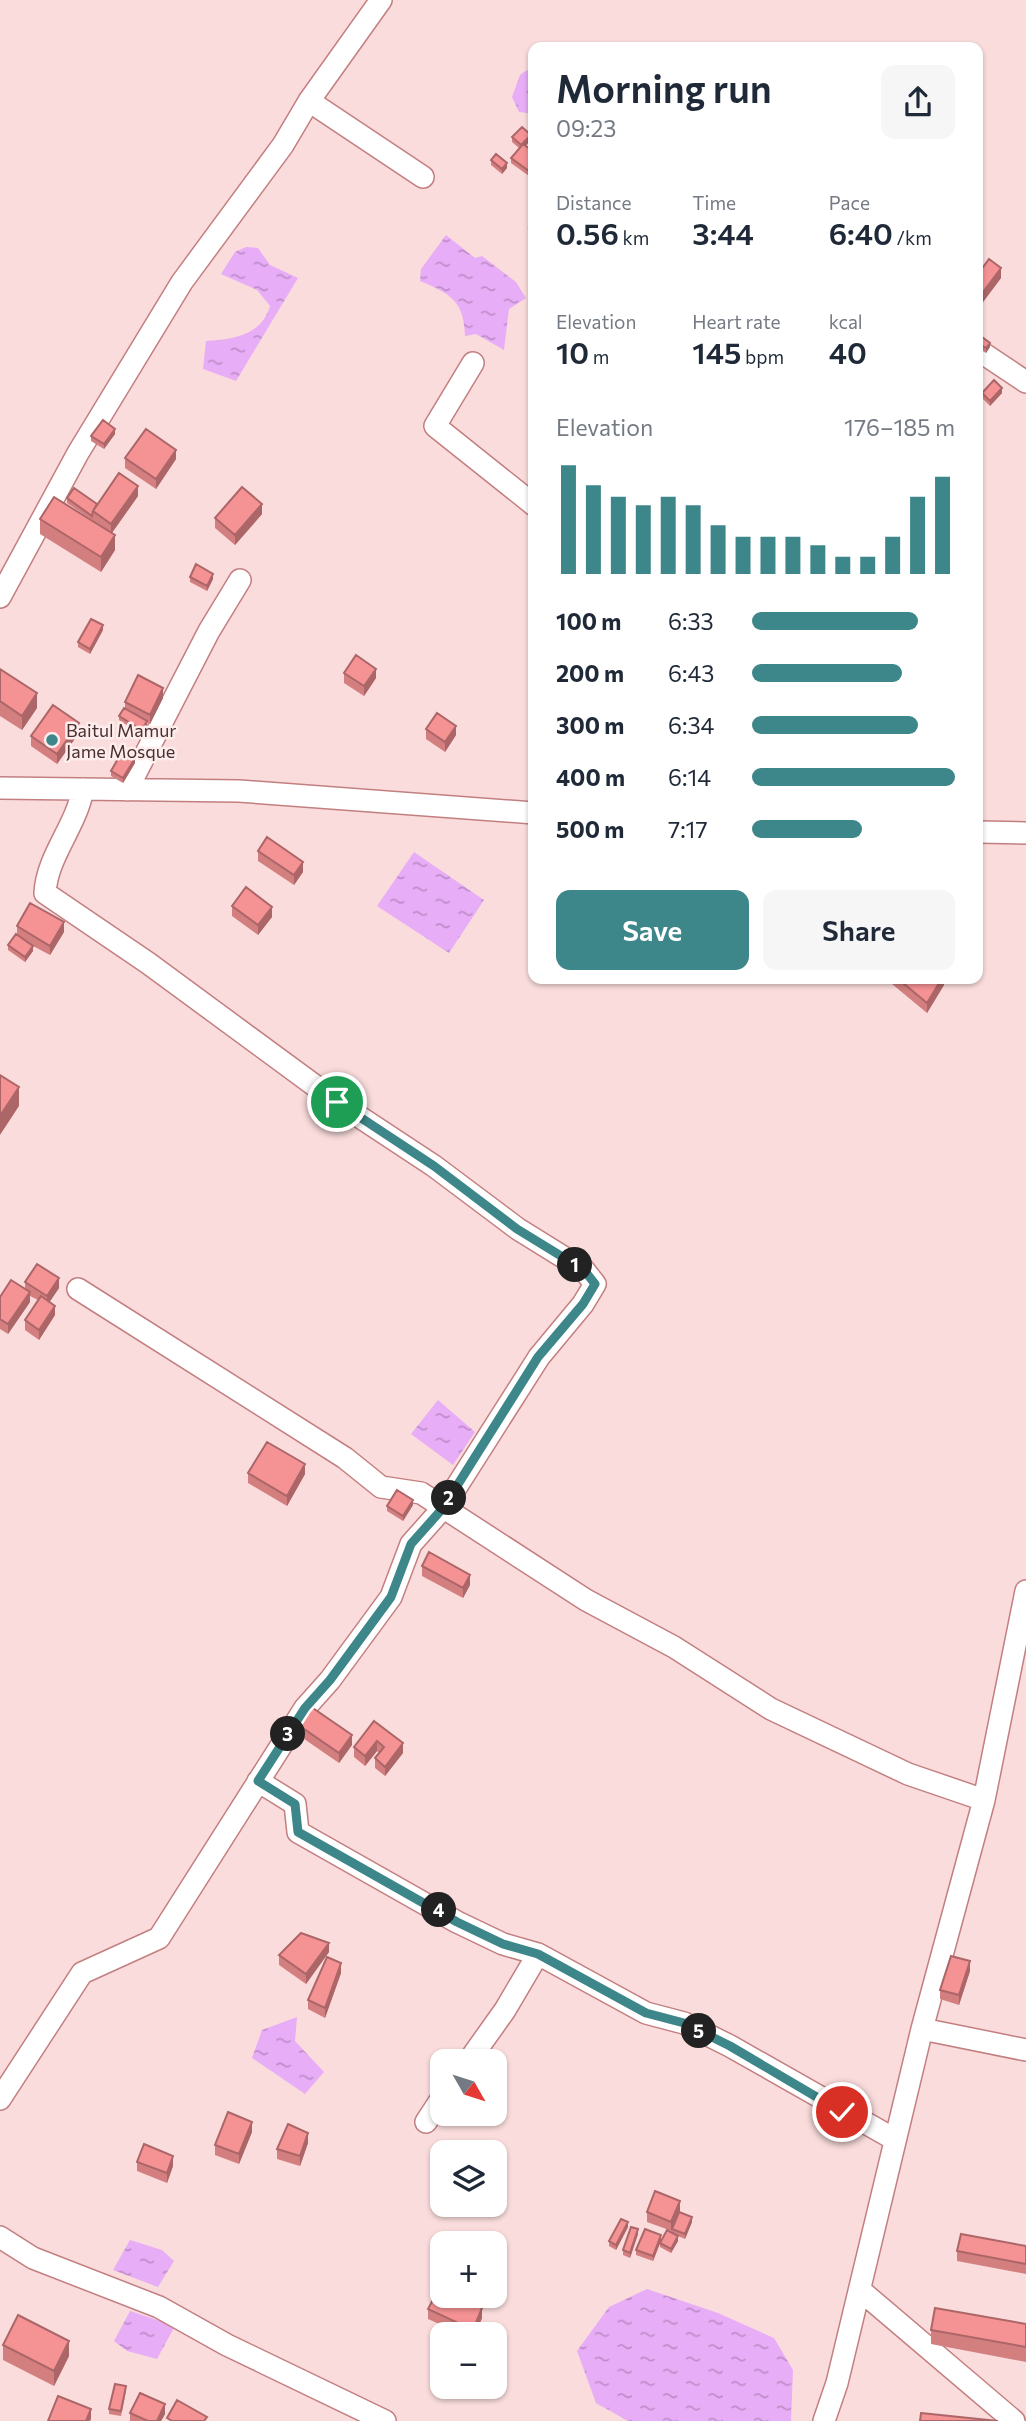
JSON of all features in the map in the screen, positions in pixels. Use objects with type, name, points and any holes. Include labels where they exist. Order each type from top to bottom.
[{"type":"street","points":[[0,597],[78,453],[182,282],[283,145],[309,101],[382,0]]},
{"type":"street","points":[[309,101],[422,177]]},
{"type":"street","points":[[983,353],[1026,382]]},
{"type":"street","points":[[473,363],[435,426],[528,500]]},
{"type":"street","points":[[127,790],[209,631],[240,580]]},
{"type":"street","points":[[0,788],[239,791],[528,813]]},
{"type":"street","points":[[0,2099],[82,1973],[159,1938],[305,1708],[330,1680],[391,1597],[411,1544],[443,1508],[538,1357],[583,1304],[595,1284],[584,1270],[517,1229],[434,1166],[348,1109],[148,963],[45,893],[46,876],[72,827],[83,789]]},
{"type":"street","points":[[983,832],[1026,833]]},
{"type":"street","points":[[78,1289],[345,1458],[381,1487],[421,1493],[586,1600],[674,1647],[771,1709],[908,1774],[984,1800]]},
{"type":"street","points":[[824,2421],[860,2290],[922,2029],[984,1800],[1026,1591]]},
{"type":"street","points":[[258,1781],[295,1804],[298,1832],[457,1922],[503,1944],[538,1954],[646,2013],[684,2023],[730,2046],[894,2139]]},
{"type":"street","points":[[477,2049],[505,2010],[538,1954]]},
{"type":"street","points":[[922,2029],[1026,2050]]},
{"type":"street","points":[[426,2122],[430,2116]]},
{"type":"street","points":[[0,2237],[33,2258],[159,2307],[227,2345],[385,2421]]},
{"type":"street","points":[[860,2290],[1014,2421]]},
{"type":"water","points":[[528,71],[528,113],[519,112],[512,97],[520,75]]},
{"type":"water","points":[[446,235],[475,258],[482,256],[516,282],[526,298],[509,309],[504,350],[476,334],[465,336],[458,306],[440,290],[420,281],[421,269]]},
{"type":"water","points":[[246,247],[258,248],[270,265],[298,278],[236,381],[203,369],[206,341],[236,337],[253,330],[266,316],[270,306],[257,290],[221,274],[235,252]]},
{"type":"water","points":[[414,852],[484,900],[449,953],[377,906]]},
{"type":"water","points":[[438,1400],[475,1432],[453,1465],[411,1434]]},
{"type":"water","points":[[297,2017],[295,2041],[324,2072],[305,2094],[252,2058],[262,2030]]},
{"type":"water","points":[[130,2240],[162,2250],[174,2261],[158,2287],[113,2270]]},
{"type":"water","points":[[647,2289],[718,2313],[774,2338],[793,2370],[791,2421],[628,2421],[596,2403],[577,2351],[609,2307]]},
{"type":"water","points":[[130,2311],[175,2326],[157,2359],[127,2351],[114,2341]]},
{"type":"building","points":[[522,127],[528,132],[528,138],[521,145],[512,137]]},
{"type":"building","points":[[523,144],[528,148],[528,170],[511,158]]},
{"type":"building","points":[[496,154],[507,163],[502,169],[491,160]]},
{"type":"building","points":[[989,259],[1001,268],[983,292],[983,267]]},
{"type":"building","points":[[983,338],[990,343],[986,348],[983,346]]},
{"type":"building","points":[[994,380],[1002,388],[990,401],[983,392]]},
{"type":"building","points":[[103,420],[115,429],[104,444],[91,436]]},
{"type":"building","points":[[146,429],[176,450],[156,479],[125,458]]},
{"type":"building","points":[[119,473],[138,486],[111,524],[93,511]]},
{"type":"building","points":[[242,487],[262,504],[235,535],[215,518]]},
{"type":"building","points":[[74,488],[97,504],[92,516],[67,498]]},
{"type":"building","points":[[54,497],[115,535],[101,557],[40,519]]},
{"type":"building","points":[[196,564],[213,574],[207,586],[190,577]]},
{"type":"building","points":[[91,619],[103,625],[90,649],[78,642]]},
{"type":"building","points":[[356,655],[376,669],[364,686],[344,673]]},
{"type":"building","points":[[0,669],[37,693],[22,716],[0,701]]},
{"type":"building","points":[[138,675],[163,688],[150,715],[125,702]]},
{"type":"building","points":[[53,705],[79,723],[57,754],[31,736]]},
{"type":"building","points":[[124,708],[147,721],[142,730],[119,716]]},
{"type":"building","points":[[437,713],[456,726],[445,742],[426,729]]},
{"type":"building","points":[[123,750],[135,758],[123,778],[111,771]]},
{"type":"building","points":[[267,837],[303,862],[294,875],[258,851]]},
{"type":"building","points":[[246,887],[272,907],[258,925],[232,906]]},
{"type":"building","points":[[30,903],[64,922],[50,946],[17,926]]},
{"type":"building","points":[[16,934],[33,946],[25,957],[8,945]]},
{"type":"building","points":[[904,984],[938,984],[927,1003]]},
{"type":"building","points":[[0,1075],[19,1087],[0,1116]]},
{"type":"building","points":[[37,1264],[59,1278],[47,1296],[25,1282]]},
{"type":"building","points":[[11,1280],[30,1292],[8,1324],[0,1319],[0,1297]]},
{"type":"building","points":[[41,1296],[55,1306],[39,1330],[25,1320]]},
{"type":"building","points":[[267,1442],[305,1464],[287,1496],[248,1473]]},
{"type":"building","points":[[397,1490],[413,1500],[403,1516],[387,1506]]},
{"type":"building","points":[[429,1552],[470,1575],[463,1588],[422,1566]]},
{"type":"building","points":[[307,1704],[352,1735],[339,1753],[294,1722]]},
{"type":"building","points":[[374,1721],[403,1743],[385,1767],[375,1758],[384,1747],[377,1741],[365,1756],[354,1747]]},
{"type":"building","points":[[301,1933],[329,1943],[306,1974],[279,1955]]},
{"type":"building","points":[[951,1956],[970,1961],[959,1995],[940,1990]]},
{"type":"building","points":[[327,1957],[341,1963],[325,2008],[308,2000]]},
{"type":"building","points":[[228,2112],[252,2122],[239,2154],[215,2145]]},
{"type":"building","points":[[288,2124],[308,2133],[300,2156],[277,2149]]},
{"type":"building","points":[[144,2144],[173,2156],[167,2173],[137,2162]]},
{"type":"building","points":[[655,2191],[680,2201],[671,2222],[647,2212]]},
{"type":"building","points":[[679,2212],[692,2217],[685,2234],[672,2229]]},
{"type":"building","points":[[621,2219],[628,2222],[616,2245],[609,2241]]},
{"type":"building","points":[[631,2227],[638,2229],[630,2253],[623,2250]]},
{"type":"building","points":[[645,2229],[661,2235],[653,2256],[636,2250]]},
{"type":"building","points":[[667,2230],[678,2236],[671,2249],[660,2243]]},
{"type":"building","points":[[961,2234],[1026,2246],[1026,2264],[957,2251]]},
{"type":"building","points":[[430,2305],[430,2308],[482,2308],[476,2322],[456,2322],[428,2309]]},
{"type":"building","points":[[935,2308],[1026,2324],[1026,2347],[931,2330]]},
{"type":"building","points":[[18,2315],[69,2341],[54,2371],[3,2345]]},
{"type":"building","points":[[115,2384],[126,2386],[121,2411],[109,2409]]},
{"type":"building","points":[[140,2393],[165,2404],[157,2421],[148,2421],[130,2413]]},
{"type":"building","points":[[58,2396],[91,2409],[86,2421],[48,2421]]},
{"type":"building","points":[[177,2400],[207,2417],[204,2421],[172,2421],[167,2418]]},
{"type":"building","points":[[921,2413],[998,2421],[920,2421]]},
{"type":"place","name":"Baitul Mamur Jame Mosque","points":[[52,740]]},
{"type":"route","points":[[337,1102],[434,1166],[517,1229],[584,1270],[595,1284],[583,1304],[538,1357],[443,1508],[411,1544],[391,1597],[330,1680],[305,1708],[258,1781],[295,1804],[298,1832],[341,1857],[457,1922],[503,1944],[538,1954],[646,2013],[684,2023],[730,2046],[842,2112]]}]
